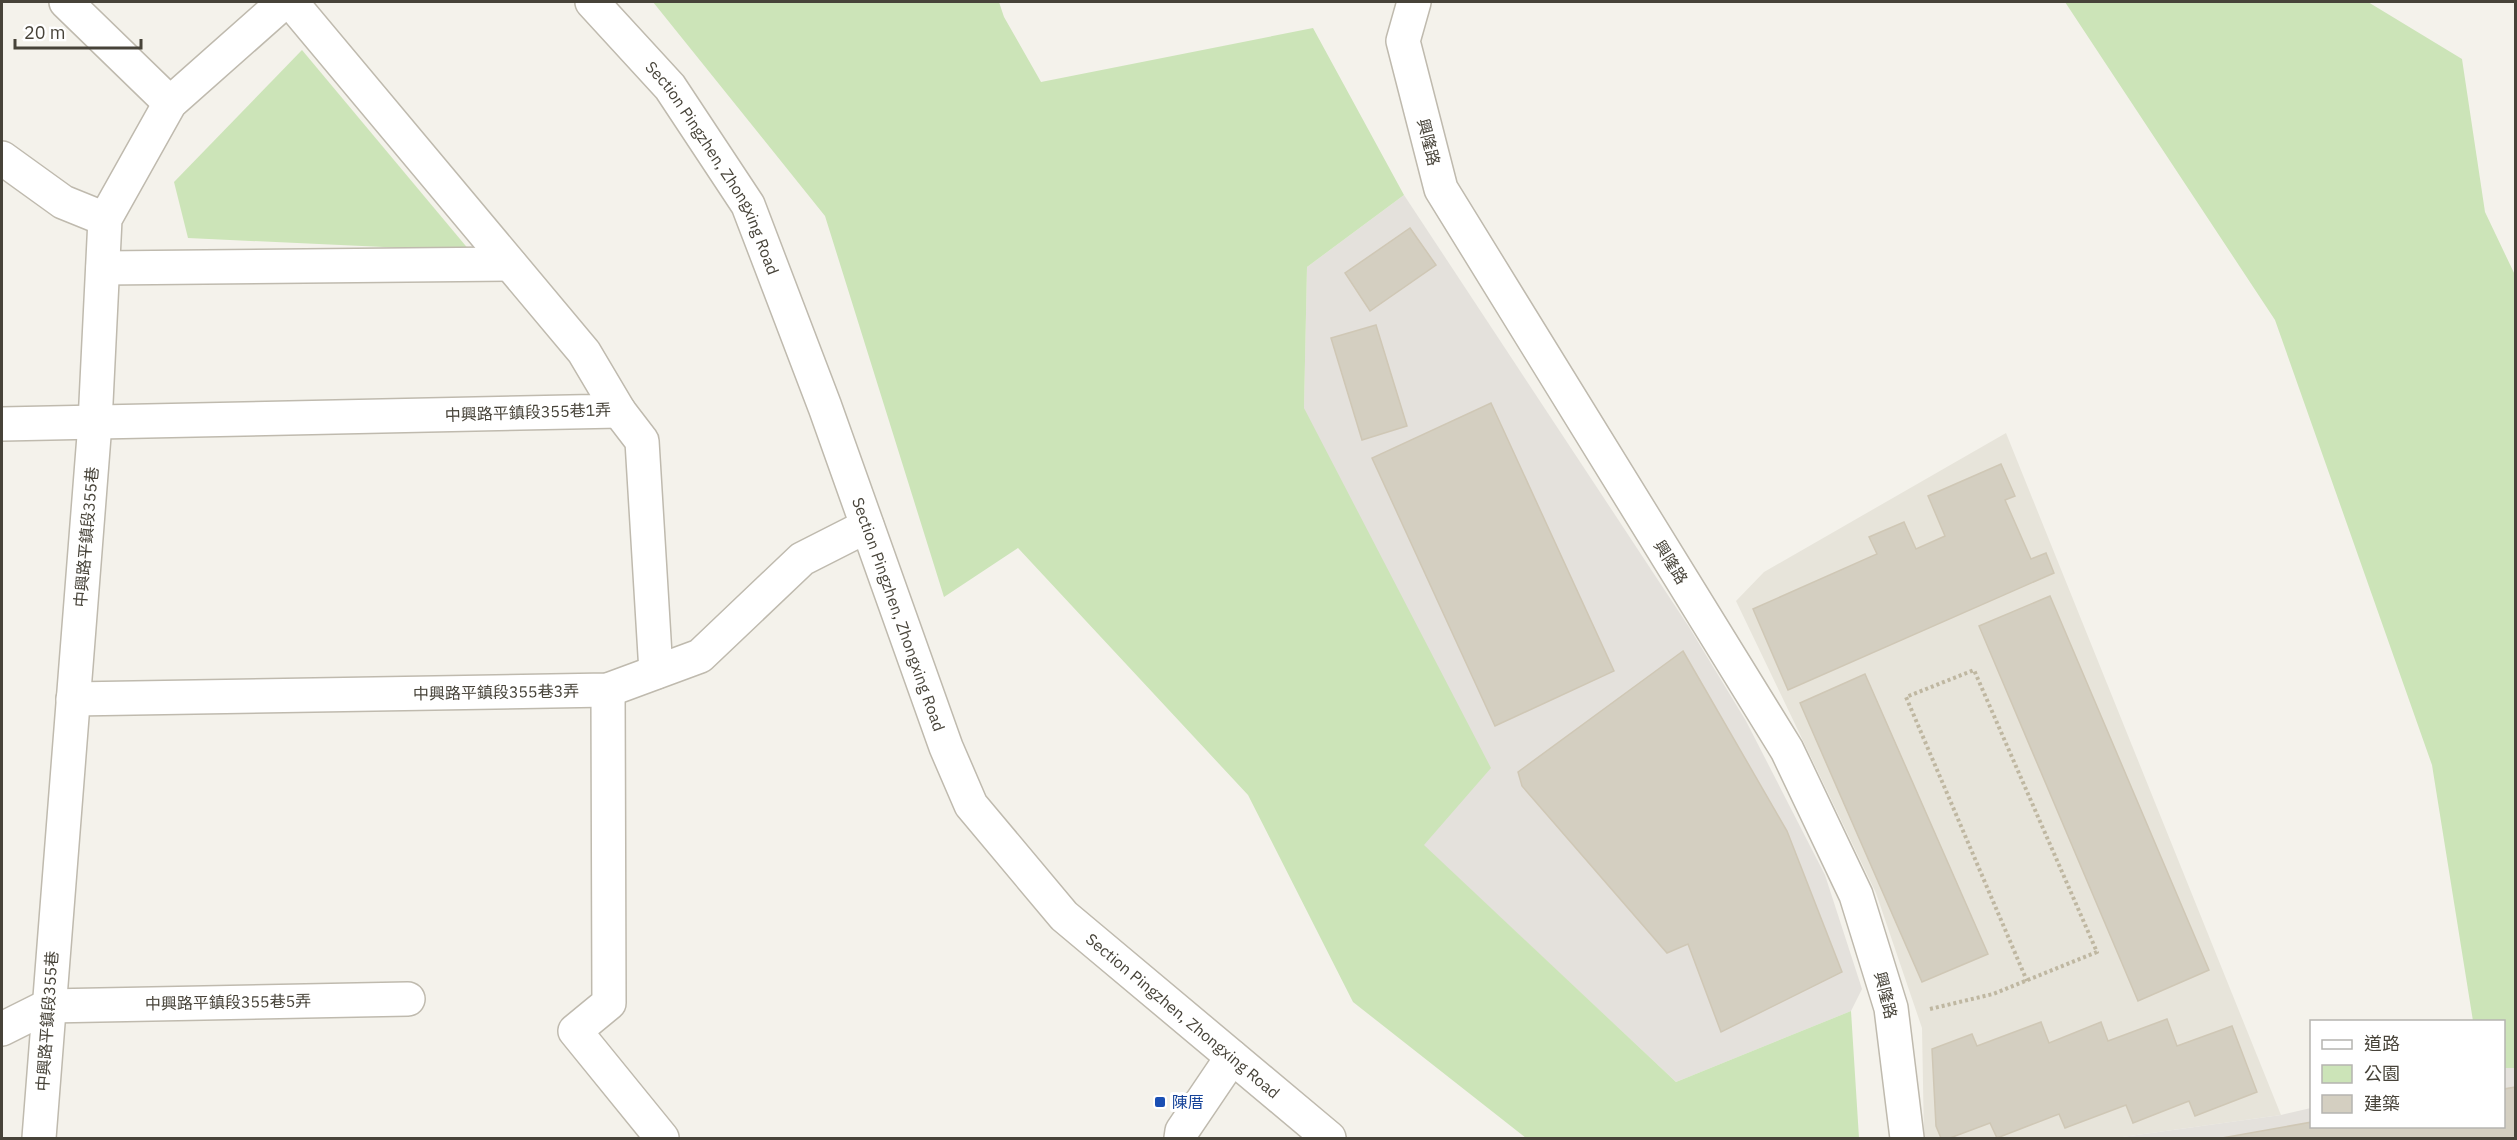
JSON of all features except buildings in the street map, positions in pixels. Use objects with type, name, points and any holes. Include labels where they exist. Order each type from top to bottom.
[{"type":"street","points":[[66,2],[170,103]]},
{"type":"street","name":"中興路平鎮段355巷","points":[[39,1138],[95,423],[105,219],[170,103],[284,2]]},
{"type":"street","name":"中興路平鎮段355巷1弄","points":[[2,424],[619,411],[584,352],[291,2]]},
{"type":"street","name":"Section Pingzhen, Zhongxing Road","points":[[592,2],[670,87],[748,205],[825,407],[946,747],[971,805],[1064,916],[1329,1138]]},
{"type":"street","name":"興隆路","points":[[1414,2],[1403,41],[1441,189],[1787,750],[1856,895],[1891,1008],[1906,1138]]},
{"type":"street","points":[[2,158],[63,202],[105,219]]},
{"type":"street","points":[[103,268],[510,264]]},
{"type":"street","points":[[619,411],[642,441],[656,672]]},
{"type":"street","name":"中興路平鎮段355巷3弄","points":[[73,699],[608,690],[700,656],[801,559],[867,526]]},
{"type":"street","points":[[608,690],[609,1003],[575,1031],[662,1138]]},
{"type":"street","name":"中興路平鎮段355巷5弄","points":[[48,1006],[408,999]]},
{"type":"street","points":[[2,1029],[48,1006]]},
{"type":"street","points":[[1181,1138],[1182,1131],[1232,1057]]},
{"type":"path","points":[[1891,1008],[1909,1014],[1993,994],[2027,981],[2097,952],[1974,670],[1906,697],[2027,981]]},
{"type":"shaded area","points":[[1404,195],[1689,627],[1746,721],[1825,875],[1862,989],[1851,1011],[1676,1082],[1423,845],[1304,408],[1307,267]]},
{"type":"shaded area","points":[[2006,433],[2281,1115],[2115,1138],[1924,1138],[1922,1028],[1876,893],[1736,601],[1764,572]]},
{"type":"shaded area","points":[[2505,1068],[2515,1068],[2515,1138],[2115,1138],[2281,1115],[2310,1108],[2310,1128],[2505,1128]]},
{"type":"green space","points":[[653,2],[999,2],[1004,17],[1041,82],[1313,28],[1404,195],[1307,267],[1304,408],[1491,768],[1424,845],[1676,1082],[1851,1011],[1859,1138],[1526,1138],[1353,1002],[1248,795],[1018,548],[944,597],[825,216]]},
{"type":"green space","points":[[2065,2],[2368,2],[2462,59],[2485,212],[2515,275],[2515,1068],[2505,1068],[2505,1020],[2473,1020],[2432,765],[2275,320]]},
{"type":"green space","points":[[302,50],[470,251],[188,238],[174,182]]},
{"type":"place","name":"陳厝","points":[[1160,1102]]}]
